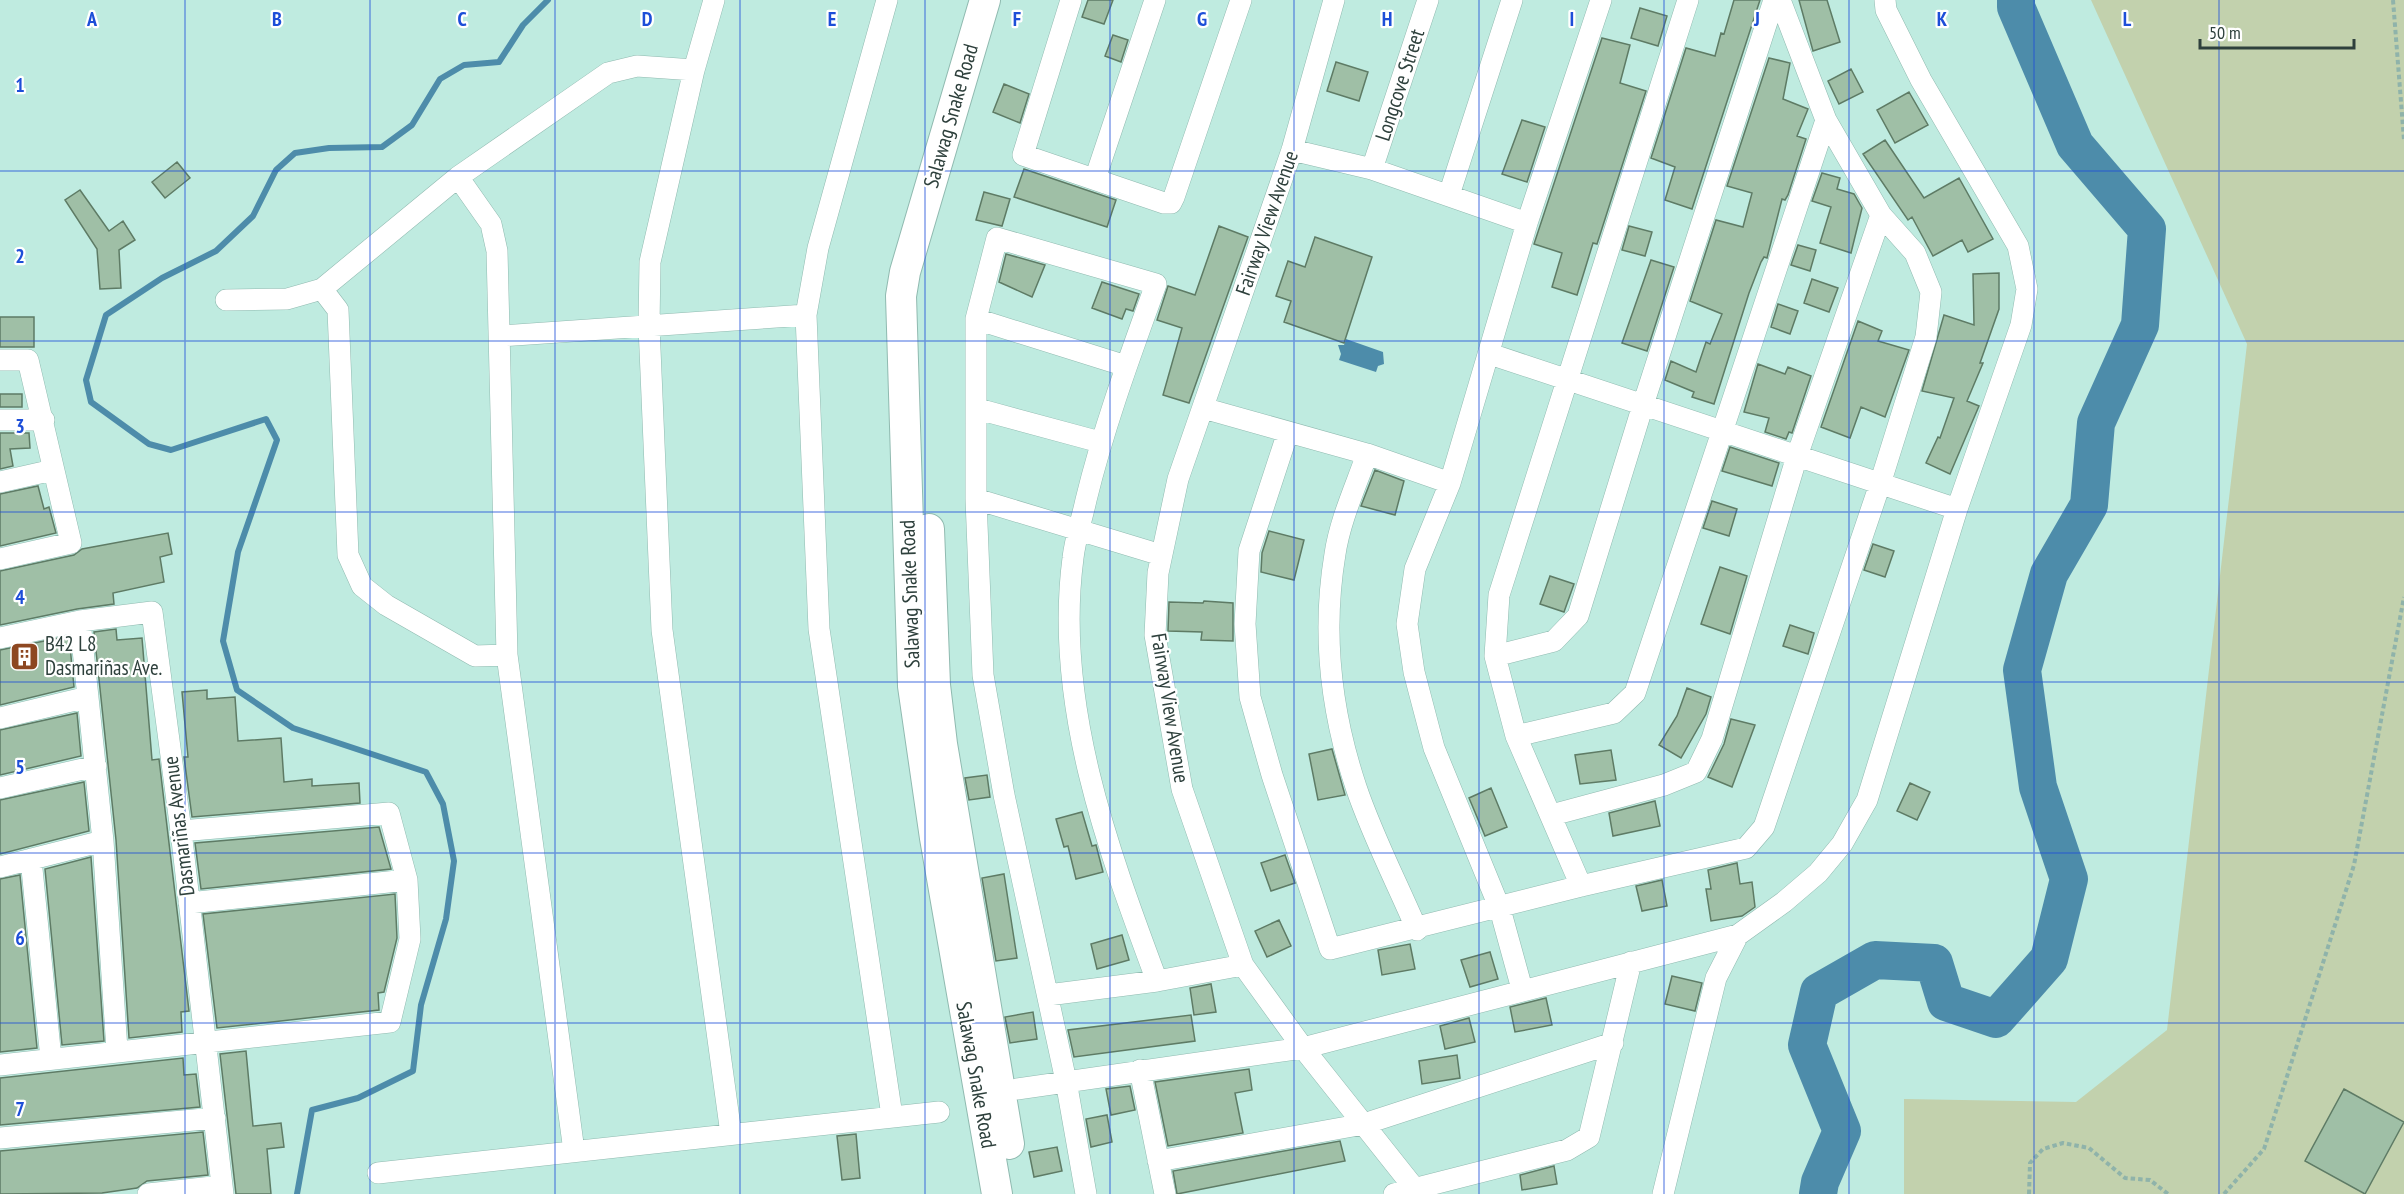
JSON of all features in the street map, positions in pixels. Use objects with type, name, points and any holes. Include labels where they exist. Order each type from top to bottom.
[{"type":"main road","name":"Salawag Snake Road","points":[[985,0],[905,272],[901,296],[942,744],[1018,1194]]},
{"type":"main road","name":"Salawag Snake Road","points":[[997,1194],[935,838],[913,686],[919,297],[1004,0]]},
{"type":"street","points":[[714,0],[694,70],[650,262],[649,326],[662,630],[731,1134]]},
{"type":"street","points":[[886,0],[818,248],[806,315],[819,628],[892,1116]]},
{"type":"street","points":[[1071,0],[1022,151],[1025,157],[1164,203],[1171,203],[1240,0]]},
{"type":"street","points":[[1095,179],[1155,0]]},
{"type":"street","name":"Fairway View Avenue","points":[[1334,0],[1292,150],[1178,479],[1161,555],[1155,635],[1182,789],[1243,965],[1303,1048],[1364,1124],[1409,1192]]},
{"type":"street","name":"Longcove Street","points":[[1372,169],[1428,0]]},
{"type":"street","points":[[1449,195],[1512,0]]},
{"type":"street","points":[[1522,989],[1500,909],[1434,748],[1414,672],[1407,624],[1415,568],[1450,483],[1527,223],[1601,0]]},
{"type":"street","points":[[1581,886],[1516,736],[1495,656],[1499,596],[1688,0]]},
{"type":"street","points":[[1495,656],[1554,641],[1578,616],[1643,405],[1774,0]]},
{"type":"street","points":[[1288,432],[1249,551],[1245,624],[1250,697],[1272,776],[1330,950],[1500,909],[1581,886],[1746,848],[1764,827],[1880,484],[1926,338],[1931,292],[1915,253],[1881,214],[1826,120],[1780,0]]},
{"type":"street","points":[[1017,1089],[1303,1048],[1522,989],[1738,935],[1784,902],[1818,873],[1842,844],[1867,800],[1957,509],[2020,325],[2027,289],[2018,246],[1921,80],[1886,10],[1885,0]]},
{"type":"street","points":[[226,300],[287,299],[322,289],[458,177],[608,73],[637,66],[694,70]]},
{"type":"street","points":[[1516,736],[1614,713],[1635,693],[1826,120]]},
{"type":"street","points":[[1292,150],[1372,169],[1527,223]]},
{"type":"street","points":[[458,177],[491,224],[497,251],[507,654],[574,1151]]},
{"type":"street","points":[[1552,815],[1664,785],[1696,772],[1712,739],[1797,456],[1881,214]]},
{"type":"street","points":[[1086,1194],[1066,1081],[1004,795],[982,675],[976,499],[978,409],[976,319],[997,238],[1156,284],[1100,442],[1073,557],[1068,626],[1076,710],[1102,825],[1157,981]]},
{"type":"street","points":[[322,289],[338,310],[348,555],[362,586],[386,605],[475,656],[507,654]]},
{"type":"street","points":[[500,336],[806,315]]},
{"type":"street","points":[[976,319],[1126,366]]},
{"type":"street","points":[[1490,354],[1957,509]]},
{"type":"street","points":[[0,360],[28,360],[44,420],[53,470],[71,543],[0,560]]},
{"type":"street","points":[[1203,408],[1367,454],[1450,483]]},
{"type":"street","points":[[978,409],[1100,442]]},
{"type":"street","points":[[0,420],[44,420]]},
{"type":"street","points":[[1367,454],[1335,551],[1328,606],[1329,651],[1336,713],[1356,788],[1417,930]]},
{"type":"street","points":[[0,482],[53,470]]},
{"type":"street","points":[[976,499],[1161,555]]},
{"type":"street","name":"Dasmariñas Avenue","points":[[0,638],[80,621],[152,612],[181,831],[223,1190]]},
{"type":"street","points":[[80,621],[103,841],[117,1050]]},
{"type":"street","points":[[0,718],[88,697]]},
{"type":"street","points":[[0,788],[96,766]]},
{"type":"street","points":[[0,1065],[117,1050],[390,1022],[410,939],[407,880],[389,813],[181,831]]},
{"type":"street","points":[[0,867],[103,841]]},
{"type":"street","points":[[31,859],[51,1059]]},
{"type":"street","points":[[189,903],[407,880]]},
{"type":"street","points":[[1663,1194],[1716,978],[1738,935]]},
{"type":"street","points":[[1409,1192],[1567,1150],[1590,1137],[1631,962]]},
{"type":"street","points":[[1048,995],[1157,981],[1243,965]]},
{"type":"street","points":[[1158,1161],[1364,1124],[1613,1043]]},
{"type":"street","points":[[1140,1070],[1165,1194]]},
{"type":"street","points":[[378,1173],[939,1112]]},
{"type":"street","points":[[0,1138],[215,1118]]},
{"type":"street","points":[[148,1194],[223,1190]]},
{"type":"path","points":[[2393,0],[2404,140]]},
{"type":"path","points":[[2224,1194],[2264,1149],[2354,865],[2404,597]]},
{"type":"path","points":[[2029,1194],[2030,1163],[2043,1149],[2063,1143],[2089,1148],[2125,1178],[2150,1180],[2168,1194]]},
{"type":"green space","points":[[2091,0],[2404,0],[2404,1194],[1904,1194],[1904,1099],[2076,1102],[2167,1030],[2247,344]]},
{"type":"water","points":[[1346,339],[1383,352],[1384,364],[1378,366],[1376,372],[1339,360],[1341,354],[1338,345],[1344,345]]},
{"type":"building","points":[[1088,0],[1113,0],[1104,24],[1082,17]]},
{"type":"building","points":[[1734,0],[1760,0],[1692,209],[1665,200],[1675,167],[1651,158],[1686,48],[1715,56]]},
{"type":"building","points":[[1799,0],[1827,0],[1840,42],[1813,51]]},
{"type":"building","points":[[1640,8],[1667,16],[1658,46],[1631,38]]},
{"type":"building","points":[[1113,35],[1128,40],[1121,62],[1105,56]]},
{"type":"building","points":[[1602,38],[1630,45],[1620,83],[1646,91],[1597,244],[1593,243],[1577,295],[1552,287],[1562,253],[1534,244]]},
{"type":"building","points":[[1769,58],[1790,63],[1783,99],[1808,109],[1797,136],[1806,139],[1788,195],[1785,200],[1782,199],[1767,258],[1764,257],[1761,262],[1749,293],[1714,404],[1692,397],[1694,392],[1665,380],[1671,361],[1696,372],[1706,342],[1710,344],[1722,314],[1690,301],[1716,220],[1743,227],[1752,193],[1727,186]]},
{"type":"building","points":[[1336,62],[1368,72],[1359,101],[1327,91]]},
{"type":"building","points":[[1851,69],[1863,92],[1839,104],[1828,81]]},
{"type":"building","points":[[1004,84],[1029,94],[1020,123],[993,112]]},
{"type":"building","points":[[1909,92],[1928,125],[1895,143],[1877,110]]},
{"type":"building","points":[[1522,120],[1545,127],[1527,182],[1502,174]]},
{"type":"building","points":[[1885,140],[1924,198],[1959,178],[1993,239],[1968,252],[1962,240],[1933,256],[1912,217],[1908,220],[1863,154]]},
{"type":"building","points":[[177,162],[190,178],[165,198],[152,182]]},
{"type":"building","points":[[1024,169],[1116,200],[1107,227],[1014,197]]},
{"type":"building","points":[[1822,173],[1840,178],[1837,189],[1854,194],[1862,208],[1851,253],[1820,243],[1831,207],[1812,201]]},
{"type":"building","points":[[80,190],[109,231],[123,221],[135,240],[119,250],[121,288],[100,289],[97,249],[65,200]]},
{"type":"building","points":[[984,192],[1010,199],[1002,226],[976,220]]},
{"type":"building","points":[[1219,226],[1248,237],[1189,403],[1163,395],[1182,328],[1157,320],[1168,286],[1195,295]]},
{"type":"building","points":[[1629,226],[1652,232],[1645,256],[1622,250]]},
{"type":"building","points":[[1315,237],[1372,257],[1344,343],[1284,322],[1291,301],[1276,296],[1288,261],[1305,267]]},
{"type":"building","points":[[1798,245],[1816,250],[1810,271],[1791,265]]},
{"type":"building","points":[[1006,254],[1045,265],[1032,297],[999,282]]},
{"type":"building","points":[[1651,260],[1674,267],[1647,351],[1622,343]]},
{"type":"building","points":[[1999,273],[1999,309],[1980,363],[1983,363],[1967,401],[1979,406],[1950,474],[1926,463],[1938,437],[1940,438],[1954,398],[1922,391],[1944,315],[1974,325],[1973,274]]},
{"type":"building","points":[[1812,279],[1838,288],[1829,312],[1804,303]]},
{"type":"building","points":[[1102,282],[1139,294],[1133,311],[1126,309],[1122,319],[1092,308]]},
{"type":"building","points":[[1778,304],[1798,311],[1790,334],[1771,327]]},
{"type":"building","points":[[0,317],[34,317],[34,347],[0,347]]},
{"type":"building","points":[[1858,321],[1882,331],[1878,341],[1909,350],[1885,417],[1861,407],[1850,438],[1821,427]]},
{"type":"building","points":[[1758,364],[1785,374],[1788,367],[1811,376],[1792,433],[1789,432],[1786,439],[1765,432],[1769,418],[1744,412]]},
{"type":"building","points":[[0,394],[22,394],[22,407],[0,407]]},
{"type":"building","points":[[0,433],[29,433],[30,448],[10,449],[13,466],[0,469]]},
{"type":"building","points":[[1730,447],[1779,463],[1772,486],[1722,471]]},
{"type":"building","points":[[1375,470],[1404,481],[1395,515],[1361,506]]},
{"type":"building","points":[[38,486],[44,509],[49,507],[56,533],[0,546],[0,494]]},
{"type":"building","points":[[1712,501],[1737,509],[1729,536],[1703,528]]},
{"type":"building","points":[[1269,531],[1304,540],[1294,580],[1261,572],[1262,553]]},
{"type":"building","points":[[168,533],[172,554],[160,557],[164,582],[113,593],[114,604],[0,625],[0,571],[74,555],[82,549]]},
{"type":"building","points":[[1873,544],[1894,551],[1885,577],[1864,570]]},
{"type":"building","points":[[1720,567],[1747,576],[1730,634],[1701,624]]},
{"type":"building","points":[[1550,576],[1574,584],[1564,612],[1540,604]]},
{"type":"building","points":[[1204,601],[1233,603],[1233,641],[1201,640],[1202,632],[1168,631],[1169,602],[1203,603]]},
{"type":"building","points":[[1790,625],[1814,633],[1808,654],[1783,646]]},
{"type":"building","points":[[116,629],[117,640],[142,638],[152,760],[159,759],[189,1011],[181,1012],[182,1032],[129,1038],[116,840],[94,632]]},
{"type":"building","points":[[69,636],[74,687],[0,705],[0,650]]},
{"type":"building","points":[[1687,688],[1711,697],[1706,714],[1681,758],[1659,745],[1677,716]]},
{"type":"building","points":[[207,690],[207,699],[235,697],[238,741],[281,738],[284,782],[312,779],[312,786],[359,783],[360,803],[192,817],[184,757],[188,757],[182,692]]},
{"type":"building","points":[[77,713],[81,756],[0,775],[0,730]]},
{"type":"building","points":[[1731,719],[1755,725],[1732,787],[1708,777],[1724,744]]},
{"type":"building","points":[[1332,749],[1345,795],[1318,800],[1309,754]]},
{"type":"building","points":[[1611,750],[1616,780],[1580,784],[1575,755]]},
{"type":"building","points":[[987,775],[990,797],[969,800],[965,778]]},
{"type":"building","points":[[84,782],[89,831],[0,854],[0,800]]},
{"type":"building","points":[[1910,783],[1930,792],[1917,820],[1897,811]]},
{"type":"building","points":[[1491,788],[1507,827],[1485,836],[1469,798]]},
{"type":"building","points":[[1655,801],[1660,826],[1613,836],[1609,813]]},
{"type":"building","points":[[1082,812],[1092,846],[1096,845],[1103,872],[1076,879],[1068,846],[1064,847],[1056,819]]},
{"type":"building","points":[[379,827],[391,869],[201,889],[195,843]]},
{"type":"building","points":[[1285,855],[1295,883],[1271,891],[1261,863]]},
{"type":"building","points":[[91,857],[104,1041],[62,1045],[45,869]]},
{"type":"building","points":[[1737,863],[1740,884],[1752,882],[1755,907],[1742,916],[1711,921],[1706,889],[1711,889],[1708,870]]},
{"type":"building","points":[[1004,874],[1017,958],[996,961],[982,878]]},
{"type":"building","points":[[20,875],[37,1048],[0,1052],[0,879]]},
{"type":"building","points":[[1662,880],[1667,906],[1642,911],[1636,886]]},
{"type":"building","points":[[395,894],[397,938],[384,992],[378,993],[379,1010],[217,1028],[203,914]]},
{"type":"building","points":[[1279,920],[1291,946],[1267,957],[1255,931]]},
{"type":"building","points":[[1122,935],[1129,960],[1097,969],[1091,944]]},
{"type":"building","points":[[1410,944],[1415,969],[1382,975],[1378,950]]},
{"type":"building","points":[[1490,952],[1498,979],[1470,987],[1461,960]]},
{"type":"building","points":[[1672,976],[1702,983],[1695,1011],[1665,1004]]},
{"type":"building","points":[[1211,984],[1216,1012],[1194,1015],[1190,988]]},
{"type":"building","points":[[1546,998],[1552,1025],[1515,1032],[1510,1007]]},
{"type":"building","points":[[1033,1012],[1037,1039],[1010,1043],[1005,1017]]},
{"type":"building","points":[[1191,1015],[1195,1041],[1074,1057],[1068,1030]]},
{"type":"building","points":[[1469,1018],[1475,1042],[1445,1049],[1440,1026]]},
{"type":"building","points":[[246,1051],[253,1126],[281,1123],[284,1147],[267,1149],[271,1194],[236,1194],[220,1054]]},
{"type":"building","points":[[1457,1055],[1460,1078],[1422,1084],[1419,1061]]},
{"type":"building","points":[[183,1058],[184,1075],[196,1074],[200,1107],[0,1125],[0,1078]]},
{"type":"building","points":[[1249,1069],[1252,1090],[1235,1093],[1243,1133],[1168,1146],[1155,1082]]},
{"type":"building","points":[[1130,1086],[1135,1110],[1111,1115],[1106,1089]]},
{"type":"building","points":[[2344,1089],[2404,1122],[2365,1194],[2305,1161]]},
{"type":"building","points":[[1107,1115],[1112,1142],[1091,1147],[1086,1119]]},
{"type":"building","points":[[203,1132],[208,1175],[147,1181],[137,1188],[102,1193],[0,1194],[0,1151]]},
{"type":"building","points":[[856,1134],[860,1178],[842,1180],[837,1136]]},
{"type":"building","points":[[1340,1141],[1345,1161],[1177,1194],[1173,1171]]},
{"type":"building","points":[[1057,1147],[1062,1171],[1034,1177],[1029,1152]]},
{"type":"building","points":[[1554,1166],[1557,1184],[1522,1190],[1520,1175]]},
{"type":"waterway","points":[[297,1194],[312,1110],[358,1098],[413,1071],[421,1005],[446,919],[454,861],[443,804],[426,772],[293,728],[237,690],[223,641],[238,552],[277,440],[266,419],[171,450],[149,444],[91,402],[86,380],[106,315],[162,278],[216,251],[253,216],[276,170],[295,153],[329,148],[382,147],[412,125],[440,79],[464,65],[499,62],[523,25],[548,0]]},
{"type":"waterway","points":[[1818,1194],[1820,1182],[1842,1131],[1807,1045],[1819,992],[1875,960],[1934,963],[1946,1002],[1996,1019],[2049,959],[2069,879],[2038,787],[2022,670],[2049,574],[2089,505],[2096,423],[2140,325],[2147,229],[2075,145],[2016,7],[2016,0]]},
{"type":"place","name":"B42 L8 Dasmariñas Ave.","points":[[24,656]]}]
